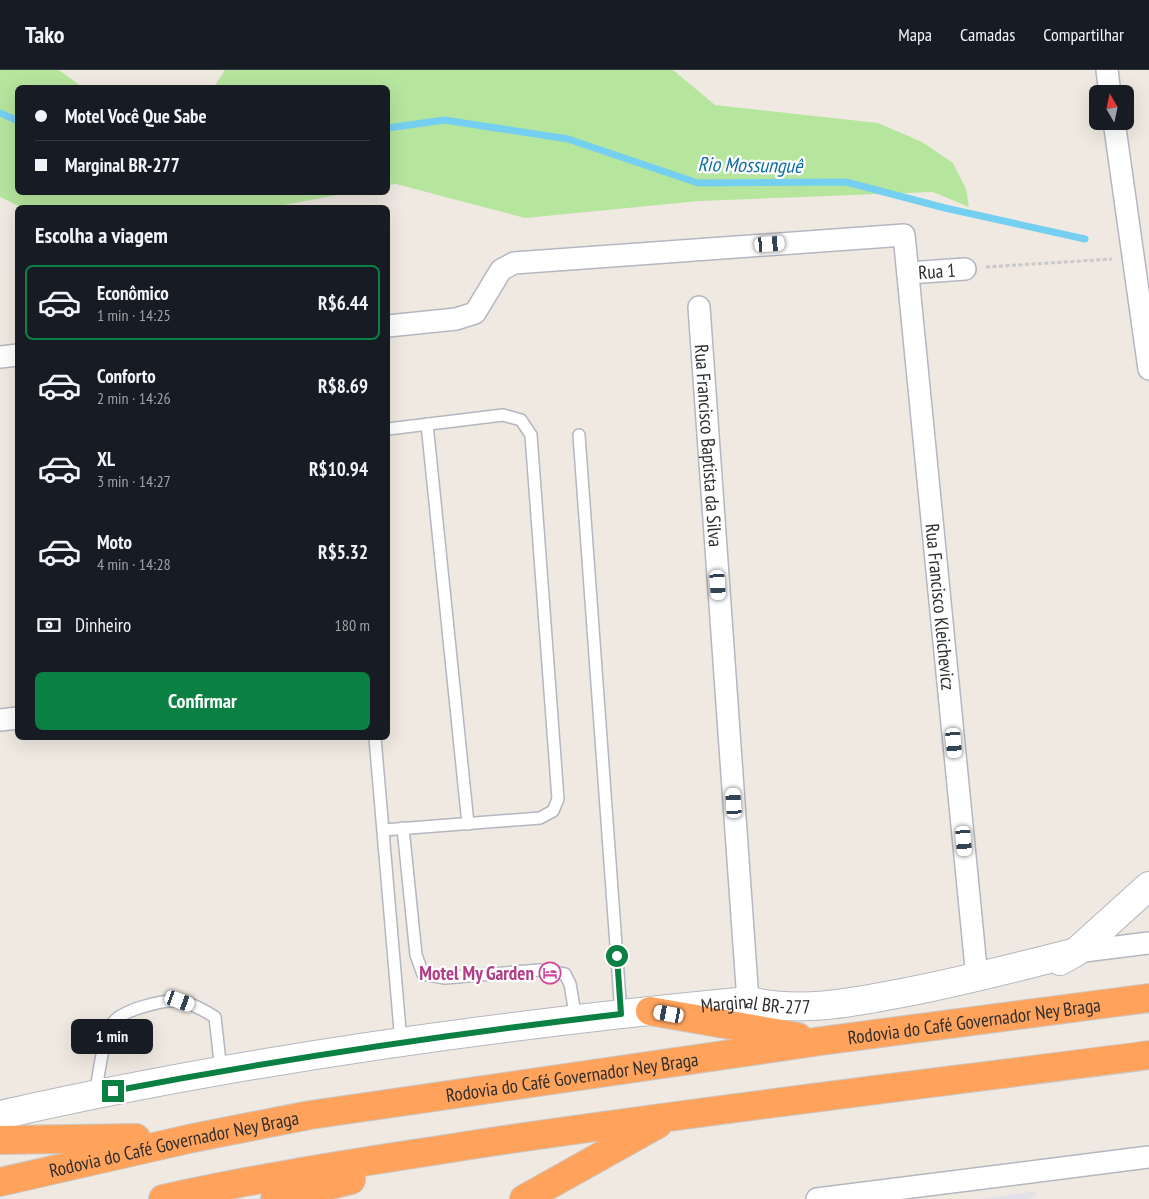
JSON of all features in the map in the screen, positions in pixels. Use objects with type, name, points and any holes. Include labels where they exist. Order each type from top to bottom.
[{"type":"highway","name":"Rodovia do Café Governador Ney Braga","points":[[0,1182],[193,1138],[310,1115],[821,1041],[1149,998]]},
{"type":"highway","points":[[650,1011],[821,1041]]},
{"type":"highway","points":[[163,1199],[330,1167],[565,1131],[1149,1055]]},
{"type":"highway","points":[[524,1199],[670,1117]]},
{"type":"highway","points":[[275,1199],[565,1131]]},
{"type":"highway","points":[[0,1140],[193,1138]]},
{"type":"street","points":[[1107,70],[1109,85]]},
{"type":"street","points":[[1115,130],[1149,369]]},
{"type":"street","name":"Rua Francisco Kleichevicz","points":[[390,326],[468,316],[479,310],[501,270],[514,262],[904,235],[977,978]]},
{"type":"street","name":"Rua 1","points":[[908,273],[966,269]]},
{"type":"street","name":"Rua Francisco Baptista da Silva","points":[[699,308],[748,1001]]},
{"type":"street","points":[[0,357],[15,355]]},
{"type":"street","points":[[0,720],[15,718]]},
{"type":"street","points":[[1076,952],[1149,886]]},
{"type":"street","name":"Marginal BR-277","points":[[0,1115],[221,1071],[401,1043],[576,1019],[748,1001],[781,1007],[826,1006],[977,978],[1038,973],[1076,952],[1149,943]]},
{"type":"street","points":[[817,1199],[1149,1156]]},
{"type":"lane","points":[[384,830],[540,818],[553,811],[558,799],[531,435],[521,420],[503,415],[390,429]]},
{"type":"lane","points":[[427,424],[468,824]]},
{"type":"lane","points":[[579,435],[621,1014]]},
{"type":"lane","points":[[375,740],[401,1043]]},
{"type":"lane","points":[[403,828],[416,955],[423,974],[445,978],[539,970],[560,972],[565,974],[570,984],[576,1019]]},
{"type":"lane","points":[[95,1095],[106,1038],[114,1021],[137,1007],[180,1001],[202,1009],[215,1017],[221,1071]]},
{"type":"path","points":[[966,269],[1133,257]]},
{"type":"shaded area","points":[[1038,1191],[1031,1199],[981,1199]]},
{"type":"green space","points":[[0,70],[59,70],[79,85],[15,85],[15,195],[337,195],[284,205],[17,205],[0,197]]},
{"type":"green space","points":[[225,70],[673,70],[715,105],[878,123],[922,142],[953,163],[966,189],[969,207],[933,192],[699,201],[525,218],[396,184],[390,185],[390,85],[215,85]]},
{"type":"waterway","name":"Rio Mossunguê","points":[[0,113],[15,120]]},
{"type":"waterway","name":"Rio Mossunguê","points":[[390,128],[444,120],[568,139],[698,183],[846,182],[945,208],[1085,239]]},
{"type":"place","name":"Motel My Garden","points":[[550,973]]},
{"type":"route","points":[[113,1091],[221,1071],[401,1043],[621,1014],[617,956]]}]
